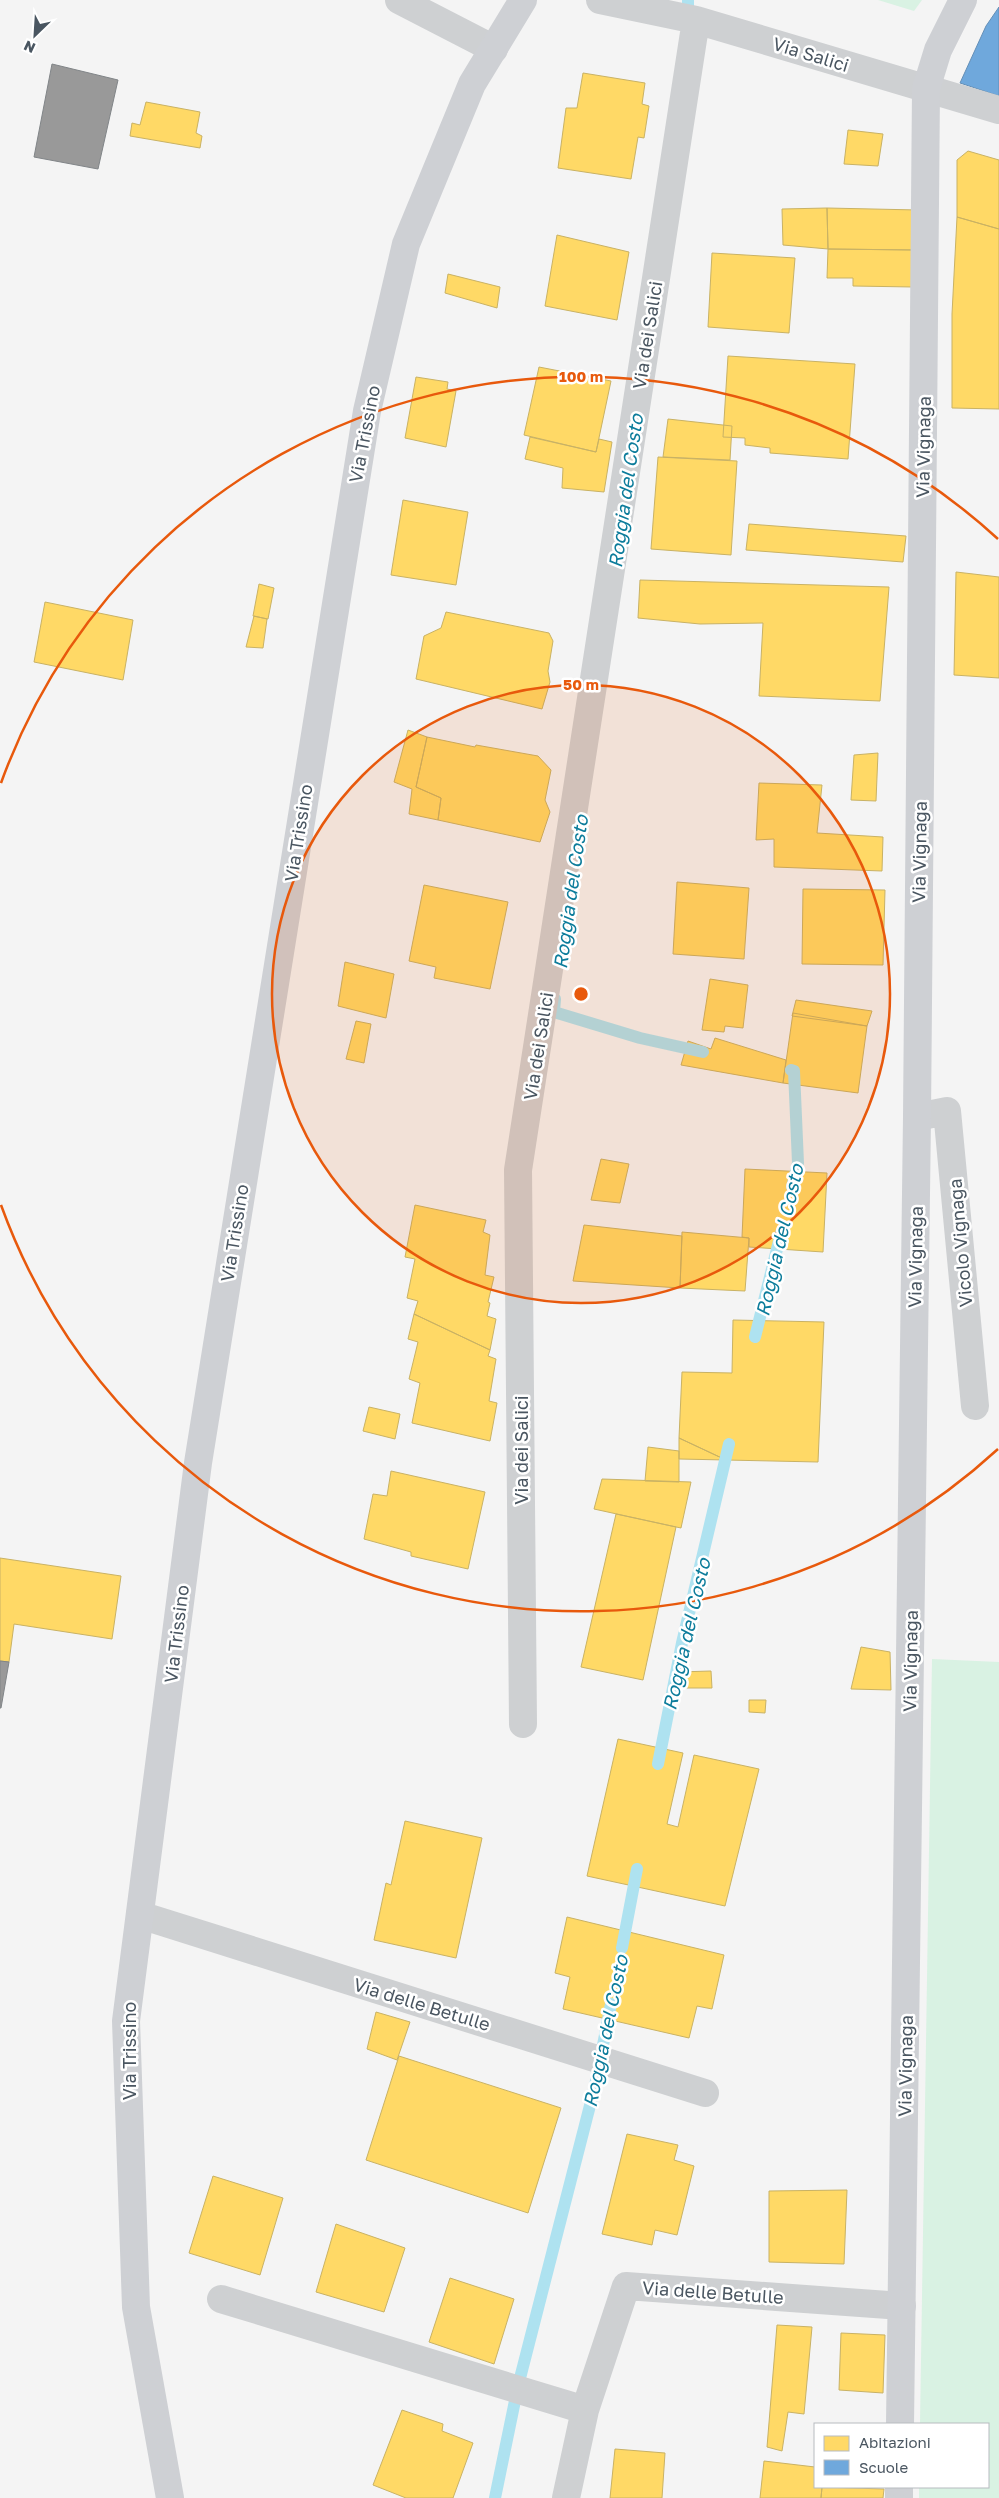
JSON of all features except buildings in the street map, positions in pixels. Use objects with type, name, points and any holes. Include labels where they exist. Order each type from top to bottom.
[{"type":"main road","name":"Via Trissino","points":[[170,2498],[136,2307],[126,2021],[198,1463],[367,410],[406,244],[472,84],[523,0]]},
{"type":"main road","name":"Via Vignaga","points":[[900,2423],[917,1117],[926,89],[938,50],[963,0]]},
{"type":"street","points":[[399,0],[494,49]]},
{"type":"street","name":"Via Salici","points":[[600,0],[696,20],[999,110]]},
{"type":"street","name":"Via dei Salici","points":[[522,1724],[518,1170],[696,20]]},
{"type":"street","name":"Vicolo Vignaga","points":[[917,1117],[948,1111],[975,1406]]},
{"type":"street","name":"Via delle Betulle","points":[[140,1915],[705,2093]]},
{"type":"street","name":"Via delle Betulle","points":[[566,2498],[585,2410],[626,2286],[902,2306]]},
{"type":"street","points":[[221,2299],[585,2410]]},
{"type":"green space","points":[[878,0],[922,0],[914,11]]},
{"type":"green space","points":[[932,1659],[999,1662],[999,2498],[919,2498],[919,2488],[989,2488],[989,2423],[920,2423]]},
{"type":"waterway","name":"Roggia del Costo","points":[[688,0],[688,21]]},
{"type":"waterway","name":"Roggia del Costo","points":[[555,999],[554,1012],[640,1038],[703,1052]]},
{"type":"waterway","name":"Roggia del Costo","points":[[791,1070],[794,1071],[798,1163],[792,1187]]},
{"type":"waterway","name":"Roggia del Costo","points":[[755,1337],[781,1233]]},
{"type":"waterway","name":"Roggia del Costo","points":[[658,1764],[682,1643],[729,1444]]},
{"type":"waterway","name":"Roggia del Costo","points":[[622,1948],[637,1869]]},
{"type":"waterway","name":"Roggia del Costo","points":[[495,2498],[518,2386],[595,2086],[611,2004]]}]
